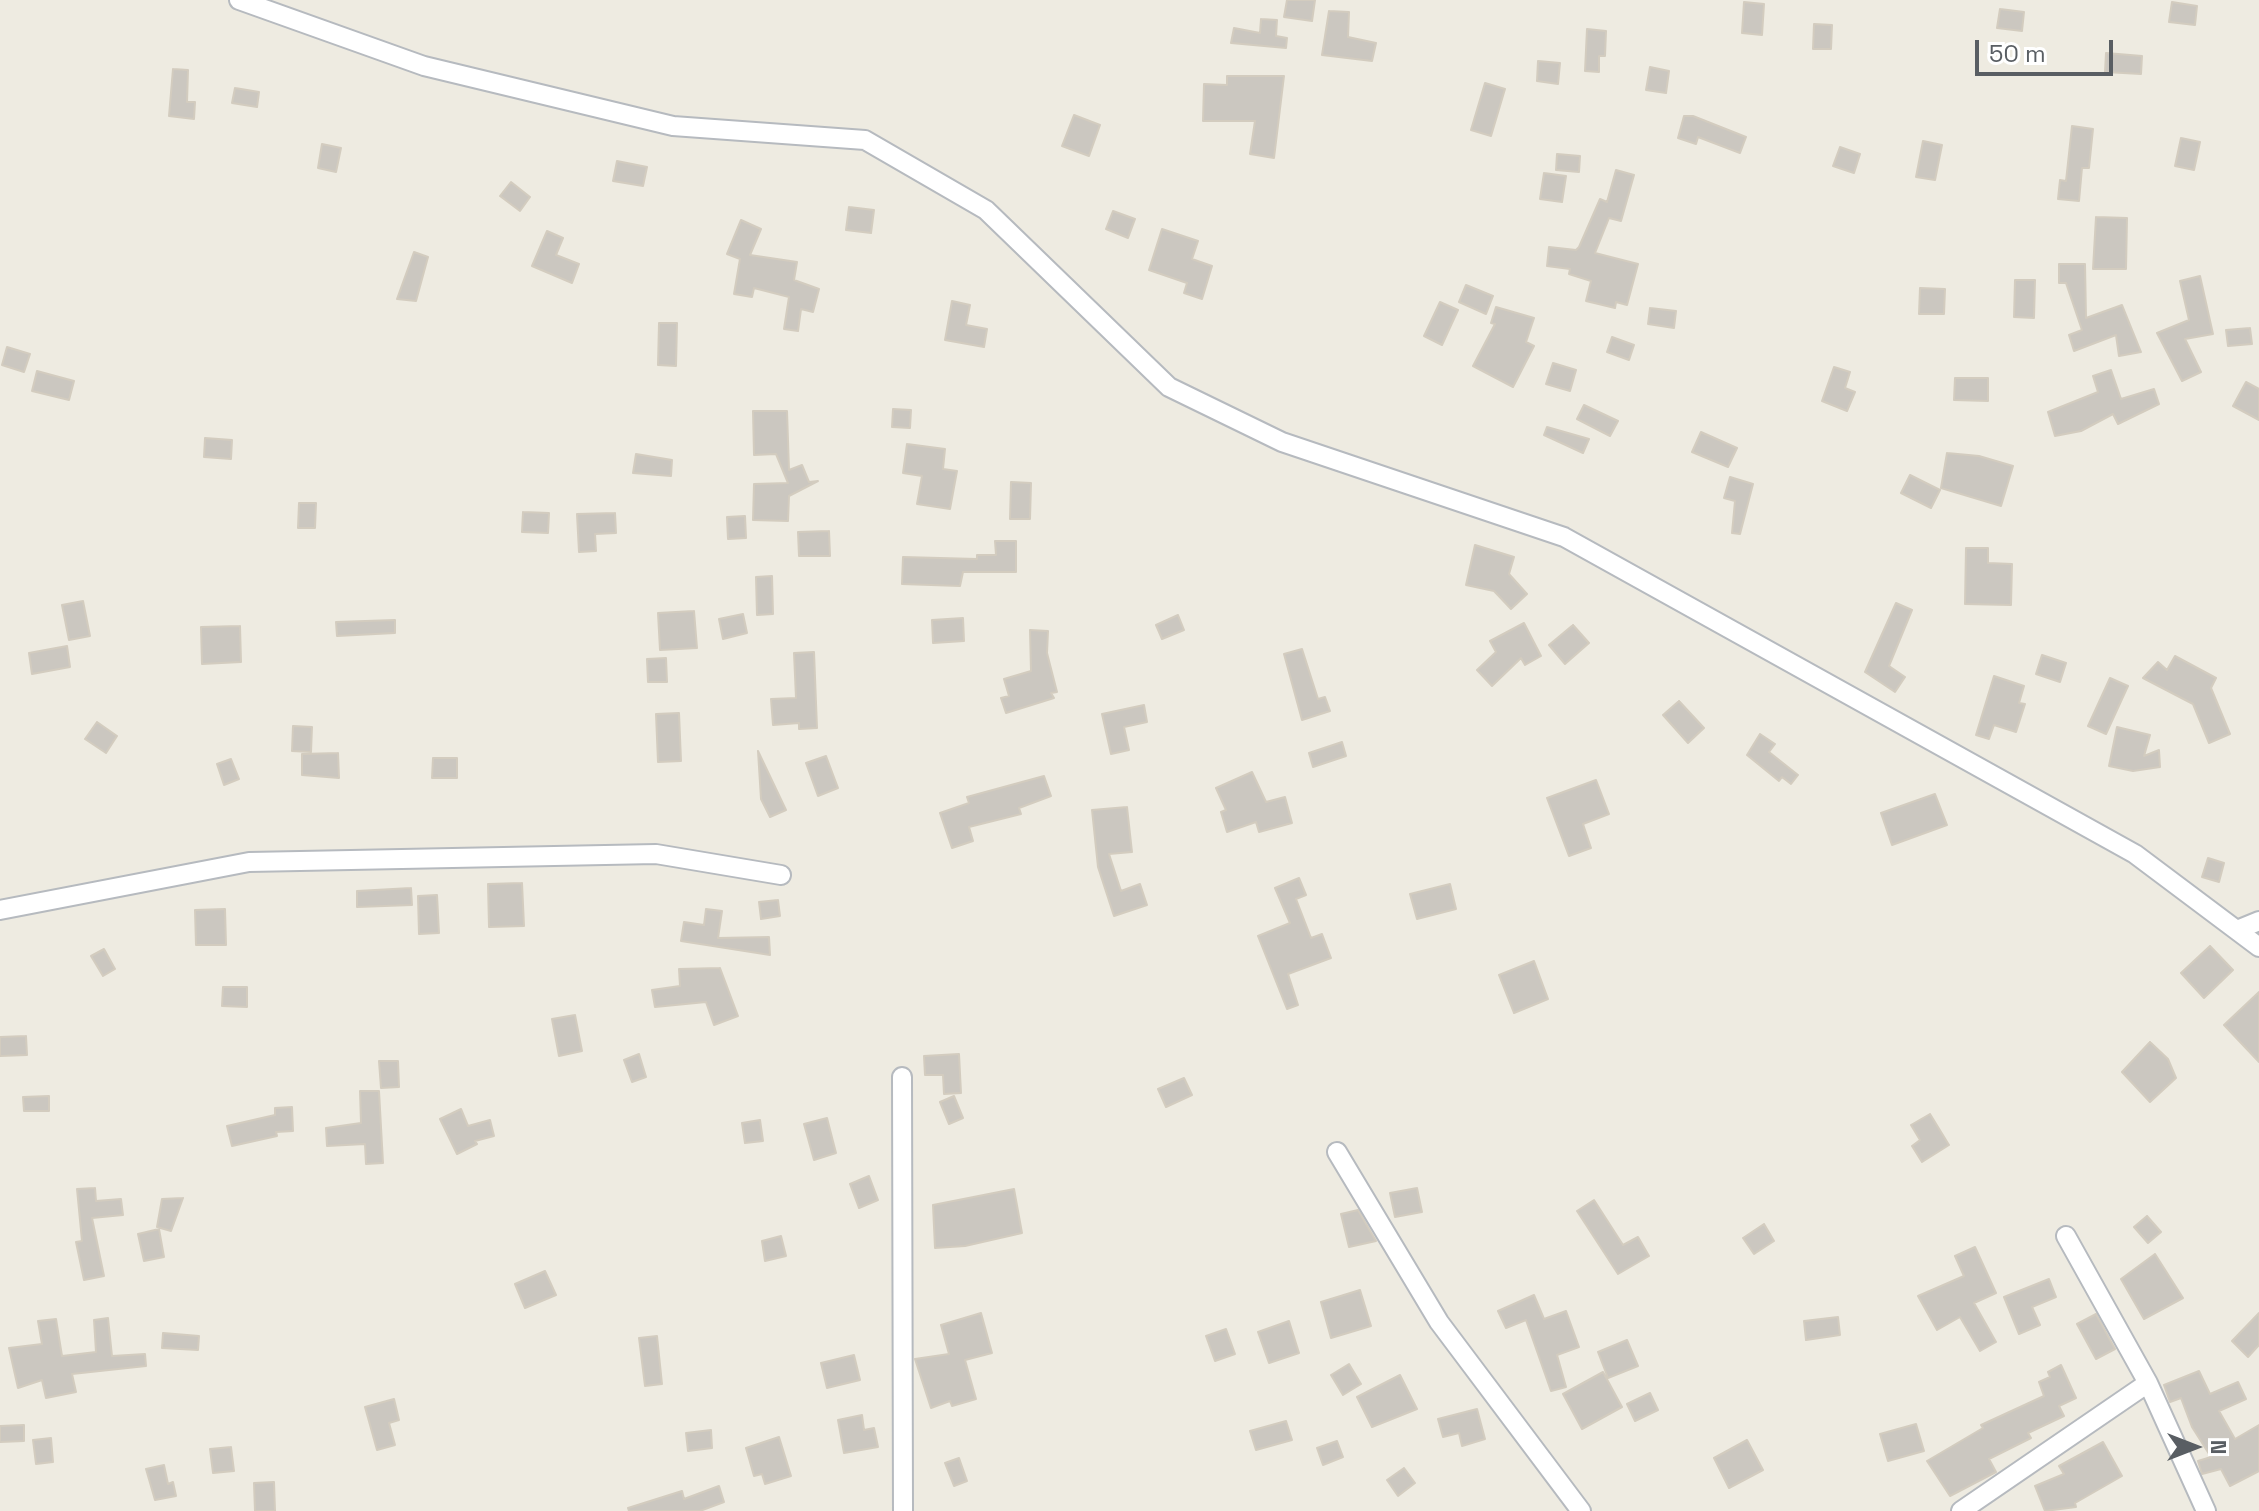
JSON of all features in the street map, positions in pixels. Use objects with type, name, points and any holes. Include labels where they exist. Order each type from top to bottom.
[{"type":"street","points":[[239,0],[424,66],[673,126],[865,140],[986,210],[1169,387],[1282,442],[1564,537],[2135,854],[2259,947]]},
{"type":"street","points":[[0,910],[249,862],[656,854],[781,875]]},
{"type":"street","points":[[2237,930],[2259,921]]},
{"type":"street","points":[[902,1077],[903,1511]]},
{"type":"street","points":[[1337,1152],[1439,1322],[1581,1511]]},
{"type":"street","points":[[2066,1236],[2148,1383],[2206,1511]]},
{"type":"street","points":[[1961,1511],[2148,1383]]},
{"type":"building","points":[[1287,0],[1315,0],[1312,21],[1284,17]]},
{"type":"building","points":[[1744,2],[1764,4],[1762,35],[1742,33]]},
{"type":"building","points":[[2172,2],[2197,6],[2195,25],[2169,22]]},
{"type":"building","points":[[2000,9],[2024,12],[2022,31],[1997,28]]},
{"type":"building","points":[[1329,11],[1349,12],[1348,37],[1376,43],[1372,61],[1322,55]]},
{"type":"building","points":[[1261,19],[1277,20],[1276,36],[1287,38],[1286,48],[1231,43],[1234,28],[1260,33]]},
{"type":"building","points":[[1814,24],[1832,25],[1831,49],[1813,49]]},
{"type":"building","points":[[1587,29],[1606,31],[1605,56],[1599,56],[1599,72],[1585,71]]},
{"type":"building","points":[[2106,53],[2142,56],[2141,74],[2105,72]]},
{"type":"building","points":[[1538,61],[1560,63],[1558,84],[1537,81]]},
{"type":"building","points":[[1650,67],[1669,71],[1666,93],[1646,90]]},
{"type":"building","points":[[173,69],[188,70],[187,102],[195,102],[194,119],[169,116]]},
{"type":"building","points":[[1227,76],[1284,76],[1274,158],[1250,154],[1255,121],[1203,121],[1204,84],[1227,85]]},
{"type":"building","points":[[1485,83],[1505,89],[1491,136],[1471,130]]},
{"type":"building","points":[[235,88],[259,92],[257,107],[232,103]]},
{"type":"building","points":[[1074,115],[1100,125],[1089,156],[1062,146]]},
{"type":"building","points":[[1684,116],[1693,116],[1746,137],[1740,153],[1698,137],[1696,144],[1678,138]]},
{"type":"building","points":[[2072,126],[2093,129],[2089,168],[2082,168],[2079,201],[2058,199],[2060,180],[2066,181]]},
{"type":"building","points":[[2181,138],[2200,142],[2194,170],[2175,166]]},
{"type":"building","points":[[1923,141],[1942,145],[1935,180],[1916,177]]},
{"type":"building","points":[[322,144],[341,148],[336,172],[318,168]]},
{"type":"building","points":[[1840,147],[1860,154],[1854,173],[1833,166]]},
{"type":"building","points":[[1557,154],[1580,156],[1579,172],[1556,170]]},
{"type":"building","points":[[617,161],[647,167],[643,186],[613,181]]},
{"type":"building","points":[[1616,170],[1634,175],[1621,221],[1609,218],[1595,253],[1638,264],[1627,305],[1616,302],[1615,308],[1586,301],[1591,281],[1569,274],[1570,269],[1547,266],[1549,247],[1576,250],[1579,247],[1600,199],[1607,202]]},
{"type":"building","points":[[1544,173],[1566,176],[1562,202],[1540,199]]},
{"type":"building","points":[[511,182],[530,197],[520,211],[500,196]]},
{"type":"building","points":[[849,207],[874,210],[871,233],[846,230]]},
{"type":"building","points":[[1113,211],[1135,219],[1128,238],[1106,229]]},
{"type":"building","points":[[2096,217],[2127,218],[2126,269],[2093,269]]},
{"type":"building","points":[[741,220],[761,229],[750,255],[797,262],[794,280],[819,289],[813,312],[801,309],[798,331],[784,329],[789,297],[754,288],[752,297],[734,294],[740,259],[727,254]]},
{"type":"building","points":[[1162,229],[1198,241],[1192,259],[1212,266],[1202,299],[1184,293],[1187,283],[1149,270]]},
{"type":"building","points":[[547,231],[563,238],[556,255],[579,264],[572,283],[532,266]]},
{"type":"building","points":[[414,252],[428,257],[416,301],[397,299]]},
{"type":"building","points":[[2059,264],[2085,264],[2086,318],[2122,305],[2141,352],[2119,356],[2116,335],[2074,351],[2069,335],[2082,330],[2066,283],[2059,283]]},
{"type":"building","points":[[2200,276],[2213,334],[2185,339],[2201,372],[2182,381],[2157,333],[2189,320],[2180,281]]},
{"type":"building","points":[[2015,280],[2035,280],[2034,318],[2014,317]]},
{"type":"building","points":[[1466,285],[1493,296],[1486,314],[1459,302]]},
{"type":"building","points":[[1920,288],[1945,289],[1944,314],[1919,314]]},
{"type":"building","points":[[952,301],[970,305],[966,325],[987,329],[984,347],[945,340]]},
{"type":"building","points":[[1440,302],[1458,310],[1442,345],[1424,336]]},
{"type":"building","points":[[1496,307],[1534,318],[1526,342],[1534,346],[1513,387],[1473,366],[1495,324],[1491,323]]},
{"type":"building","points":[[1650,308],[1676,311],[1674,328],[1648,324]]},
{"type":"building","points":[[659,323],[677,323],[676,366],[658,365]]},
{"type":"building","points":[[2250,328],[2252,344],[2228,346],[2226,330]]},
{"type":"building","points":[[1612,337],[1634,345],[1629,360],[1607,352]]},
{"type":"building","points":[[7,347],[30,354],[24,372],[2,365]]},
{"type":"building","points":[[1553,363],[1576,370],[1570,391],[1546,384]]},
{"type":"building","points":[[1834,367],[1850,372],[1845,388],[1855,392],[1847,411],[1822,401]]},
{"type":"building","points":[[2111,370],[2121,399],[2154,389],[2159,404],[2118,424],[2113,414],[2081,431],[2055,436],[2048,412],[2098,392],[2093,376]]},
{"type":"building","points":[[37,371],[74,381],[69,400],[32,391]]},
{"type":"building","points":[[1955,378],[1988,378],[1988,401],[1954,400]]},
{"type":"building","points":[[2246,382],[2259,389],[2259,420],[2233,406]]},
{"type":"building","points":[[1584,405],[1618,421],[1610,436],[1577,419]]},
{"type":"building","points":[[893,409],[911,410],[910,428],[892,427]]},
{"type":"building","points":[[753,411],[787,411],[789,470],[802,465],[809,482],[818,481],[789,496],[788,521],[753,520],[754,484],[788,483],[776,454],[754,455]]},
{"type":"building","points":[[1547,427],[1589,439],[1583,453],[1544,435]]},
{"type":"building","points":[[1701,432],[1737,448],[1728,467],[1692,452]]},
{"type":"building","points":[[205,438],[232,440],[231,459],[204,457]]},
{"type":"building","points":[[907,444],[945,449],[943,469],[957,471],[950,509],[917,504],[922,476],[903,473]]},
{"type":"building","points":[[1947,453],[1979,456],[2013,466],[2001,506],[1941,488]]},
{"type":"building","points":[[636,454],[672,460],[671,476],[633,473]]},
{"type":"building","points":[[1910,475],[1940,490],[1931,508],[1901,493]]},
{"type":"building","points":[[1730,477],[1753,484],[1740,534],[1732,533],[1735,501],[1724,498]]},
{"type":"building","points":[[1011,482],[1031,483],[1030,519],[1010,519]]},
{"type":"building","points":[[299,503],[316,503],[315,528],[298,528]]},
{"type":"building","points":[[523,512],[549,513],[548,533],[522,532]]},
{"type":"building","points":[[615,513],[616,533],[595,534],[596,551],[579,552],[577,514]]},
{"type":"building","points":[[745,516],[746,538],[728,539],[727,517]]},
{"type":"building","points":[[829,531],[830,556],[799,556],[798,532]]},
{"type":"building","points":[[995,541],[1016,541],[1016,572],[963,572],[960,586],[902,584],[903,557],[977,559],[977,555],[996,555]]},
{"type":"building","points":[[1475,545],[1514,557],[1509,574],[1527,594],[1511,609],[1494,591],[1466,585]]},
{"type":"building","points":[[1966,548],[1988,548],[1988,563],[2012,564],[2011,605],[1965,604]]},
{"type":"building","points":[[772,576],[773,614],[757,615],[756,577]]},
{"type":"building","points":[[83,601],[90,636],[69,640],[62,605]]},
{"type":"building","points":[[1896,603],[1912,610],[1889,666],[1905,677],[1895,692],[1865,672]]},
{"type":"building","points":[[694,611],[697,648],[660,650],[658,613]]},
{"type":"building","points":[[743,614],[747,633],[723,639],[719,619]]},
{"type":"building","points":[[1178,615],[1184,630],[1162,639],[1156,625]]},
{"type":"building","points":[[963,618],[964,641],[933,643],[932,620]]},
{"type":"building","points":[[395,620],[395,633],[337,636],[336,622]]},
{"type":"building","points":[[1524,623],[1541,656],[1525,665],[1521,658],[1492,686],[1477,670],[1496,652],[1490,641]]},
{"type":"building","points":[[1573,625],[1589,643],[1565,664],[1549,645]]},
{"type":"building","points":[[240,626],[241,662],[202,664],[201,627]]},
{"type":"building","points":[[1030,630],[1048,631],[1047,653],[1057,692],[1051,693],[1054,698],[1006,713],[1001,698],[1009,696],[1004,679],[1031,671]]},
{"type":"building","points":[[67,646],[70,667],[32,674],[29,653]]},
{"type":"building","points":[[1302,649],[1318,699],[1325,697],[1330,711],[1302,720],[1284,654]]},
{"type":"building","points":[[814,652],[817,728],[799,729],[799,723],[773,725],[771,699],[796,698],[794,653]]},
{"type":"building","points":[[2042,655],[2066,663],[2060,682],[2036,674]]},
{"type":"building","points":[[2175,656],[2216,678],[2211,688],[2230,734],[2209,743],[2193,704],[2143,678],[2158,662],[2167,670]]},
{"type":"building","points":[[666,658],[667,682],[648,682],[647,659]]},
{"type":"building","points":[[1994,676],[2024,686],[2019,703],[2025,704],[2016,732],[1994,725],[1989,739],[1976,735]]},
{"type":"building","points":[[2110,678],[2128,686],[2106,734],[2088,726]]},
{"type":"building","points":[[1679,701],[1704,728],[1688,743],[1663,715]]},
{"type":"building","points":[[1144,705],[1147,722],[1124,727],[1129,750],[1111,754],[1102,714]]},
{"type":"building","points":[[679,713],[681,761],[658,762],[656,714]]},
{"type":"building","points":[[97,722],[117,736],[106,753],[85,739]]},
{"type":"building","points":[[293,726],[312,727],[311,752],[292,751]]},
{"type":"building","points":[[2117,727],[2150,735],[2144,756],[2159,750],[2160,767],[2133,771],[2109,766]]},
{"type":"building","points":[[1760,734],[1775,744],[1769,752],[1798,775],[1791,784],[1782,777],[1779,781],[1747,755]]},
{"type":"building","points":[[1342,742],[1346,756],[1313,767],[1309,753]]},
{"type":"building","points":[[758,751],[786,810],[770,817],[761,799]]},
{"type":"building","points":[[338,753],[339,778],[302,775],[302,754]]},
{"type":"building","points":[[826,756],[838,788],[818,796],[806,763]]},
{"type":"building","points":[[433,758],[457,758],[457,778],[432,778]]},
{"type":"building","points":[[231,759],[239,779],[224,785],[217,764]]},
{"type":"building","points":[[1252,772],[1266,802],[1285,797],[1292,823],[1259,832],[1256,822],[1227,832],[1221,812],[1226,810],[1216,788]]},
{"type":"building","points":[[1044,776],[1051,796],[1019,808],[1021,814],[969,827],[973,841],[952,848],[940,813],[969,803],[967,797]]},
{"type":"building","points":[[1596,780],[1609,814],[1583,824],[1591,848],[1569,856],[1547,798]]},
{"type":"building","points":[[1935,794],[1947,825],[1892,845],[1881,813]]},
{"type":"building","points":[[1127,807],[1132,852],[1109,854],[1121,891],[1140,884],[1147,905],[1114,916],[1098,867],[1092,810]]},
{"type":"building","points":[[2208,858],[2224,863],[2219,882],[2202,877]]},
{"type":"building","points":[[1299,878],[1306,895],[1296,899],[1311,938],[1322,934],[1331,958],[1288,974],[1298,1005],[1287,1009],[1258,936],[1290,923],[1275,888]]},
{"type":"building","points":[[522,883],[524,926],[489,927],[488,884]]},
{"type":"building","points":[[1450,884],[1456,909],[1417,919],[1410,894]]},
{"type":"building","points":[[411,888],[412,905],[357,907],[357,891]]},
{"type":"building","points":[[437,895],[439,933],[419,934],[418,896]]},
{"type":"building","points":[[778,900],[780,916],[761,919],[759,902]]},
{"type":"building","points":[[225,909],[226,945],[196,945],[195,910]]},
{"type":"building","points":[[706,909],[722,911],[718,938],[769,937],[770,955],[681,941],[684,922],[704,925]]},
{"type":"building","points":[[2210,946],[2233,970],[2204,998],[2181,973]]},
{"type":"building","points":[[104,949],[115,969],[103,976],[91,956]]},
{"type":"building","points":[[1534,961],[1548,999],[1514,1013],[1499,975]]},
{"type":"building","points":[[720,968],[738,1016],[714,1025],[706,1002],[655,1007],[652,990],[680,986],[679,969]]},
{"type":"building","points":[[223,987],[247,987],[247,1007],[222,1006]]},
{"type":"building","points":[[2259,992],[2259,1062],[2224,1025]]},
{"type":"building","points":[[575,1015],[582,1051],[559,1056],[552,1019]]},
{"type":"building","points":[[26,1036],[27,1055],[0,1056],[0,1037]]},
{"type":"building","points":[[2150,1042],[2168,1059],[2176,1078],[2150,1102],[2122,1072]]},
{"type":"building","points":[[639,1054],[646,1077],[632,1082],[624,1060]]},
{"type":"building","points":[[959,1054],[961,1093],[944,1094],[943,1075],[925,1075],[924,1056]]},
{"type":"building","points":[[379,1061],[398,1061],[399,1087],[381,1088]]},
{"type":"building","points":[[1184,1078],[1192,1095],[1166,1107],[1158,1089]]},
{"type":"building","points":[[360,1091],[379,1091],[383,1163],[366,1164],[365,1144],[327,1146],[326,1128],[361,1123]]},
{"type":"building","points":[[49,1096],[49,1111],[24,1111],[23,1097]]},
{"type":"building","points":[[954,1096],[963,1118],[949,1124],[940,1102]]},
{"type":"building","points":[[292,1107],[293,1131],[276,1132],[277,1136],[232,1146],[227,1126],[275,1115],[275,1108]]},
{"type":"building","points":[[461,1109],[468,1126],[490,1120],[494,1136],[475,1141],[477,1144],[457,1154],[440,1119]]},
{"type":"building","points":[[1930,1114],[1949,1145],[1922,1162],[1912,1146],[1920,1140],[1911,1125]]},
{"type":"building","points":[[827,1118],[836,1153],[814,1160],[804,1124]]},
{"type":"building","points":[[760,1120],[763,1141],[745,1143],[742,1123]]},
{"type":"building","points":[[869,1176],[878,1200],[859,1208],[850,1184]]},
{"type":"building","points":[[95,1188],[96,1201],[121,1199],[123,1215],[92,1218],[104,1276],[84,1280],[76,1242],[82,1241],[77,1189]]},
{"type":"building","points":[[1417,1188],[1422,1212],[1395,1217],[1390,1193]]},
{"type":"building","points":[[1014,1189],[1022,1233],[965,1246],[935,1248],[933,1205]]},
{"type":"building","points":[[183,1198],[171,1231],[157,1227],[162,1199]]},
{"type":"building","points":[[1594,1200],[1623,1245],[1638,1237],[1649,1256],[1618,1274],[1577,1211]]},
{"type":"building","points":[[1358,1210],[1376,1241],[1349,1247],[1341,1214]]},
{"type":"building","points":[[2147,1216],[2161,1232],[2148,1243],[2134,1227]]},
{"type":"building","points":[[1764,1224],[1774,1241],[1754,1254],[1743,1238]]},
{"type":"building","points":[[159,1229],[164,1257],[144,1261],[138,1234]]},
{"type":"building","points":[[781,1236],[786,1256],[765,1261],[762,1241]]},
{"type":"building","points":[[1975,1247],[1996,1293],[1974,1303],[1996,1342],[1980,1351],[1960,1317],[1937,1330],[1918,1296],[1964,1276],[1955,1256]]},
{"type":"building","points":[[2155,1254],[2183,1298],[2144,1319],[2121,1279]]},
{"type":"building","points":[[545,1271],[556,1295],[525,1308],[515,1284]]},
{"type":"building","points":[[2049,1279],[2056,1297],[2032,1307],[2040,1325],[2019,1334],[2004,1297]]},
{"type":"building","points":[[1360,1290],[1371,1326],[1331,1338],[1321,1302]]},
{"type":"building","points":[[1534,1295],[1544,1319],[1566,1311],[1579,1347],[1557,1355],[1566,1387],[1551,1391],[1526,1320],[1506,1328],[1498,1311]]},
{"type":"building","points":[[981,1313],[992,1353],[965,1360],[976,1399],[952,1406],[950,1401],[931,1408],[915,1359],[949,1354],[941,1325]]},
{"type":"building","points":[[2259,1313],[2259,1345],[2248,1357],[2232,1341]]},
{"type":"building","points":[[2096,1314],[2115,1349],[2096,1359],[2077,1324]]},
{"type":"building","points":[[1838,1317],[1840,1335],[1806,1340],[1804,1321]]},
{"type":"building","points":[[108,1318],[112,1356],[145,1354],[146,1366],[72,1374],[76,1392],[46,1398],[42,1380],[18,1388],[9,1348],[42,1344],[38,1321],[56,1319],[62,1356],[96,1352],[94,1320]]},
{"type":"building","points":[[1289,1321],[1299,1353],[1269,1363],[1258,1332]]},
{"type":"building","points":[[1226,1329],[1235,1354],[1215,1361],[1206,1336]]},
{"type":"building","points":[[163,1333],[199,1336],[198,1350],[162,1348]]},
{"type":"building","points":[[657,1336],[662,1384],[645,1386],[639,1338]]},
{"type":"building","points":[[1627,1340],[1638,1366],[1608,1378],[1598,1352]]},
{"type":"building","points":[[854,1355],[860,1380],[827,1388],[821,1363]]},
{"type":"building","points":[[1349,1364],[1361,1384],[1343,1395],[1331,1375]]},
{"type":"building","points":[[2061,1365],[2076,1398],[2059,1406],[2064,1416],[2028,1433],[2031,1438],[1989,1459],[1996,1472],[1950,1496],[1927,1461],[1983,1428],[1981,1425],[2044,1396],[2039,1382],[2050,1377],[2048,1372]]},
{"type":"building","points":[[2199,1371],[2210,1394],[2238,1382],[2246,1399],[2219,1411],[2235,1439],[2259,1425],[2259,1471],[2230,1486],[2221,1469],[2202,1474],[2198,1461],[2211,1457],[2192,1427],[2181,1398],[2170,1402],[2164,1385]]},
{"type":"building","points":[[1603,1372],[1622,1407],[1582,1429],[1563,1394]]},
{"type":"building","points":[[1400,1375],[1417,1409],[1372,1427],[1357,1397]]},
{"type":"building","points":[[1650,1393],[1658,1410],[1635,1421],[1627,1404]]},
{"type":"building","points":[[394,1399],[399,1420],[389,1423],[395,1445],[377,1450],[365,1407]]},
{"type":"building","points":[[1477,1409],[1485,1439],[1462,1446],[1459,1433],[1443,1437],[1438,1419]]},
{"type":"building","points":[[862,1415],[864,1430],[874,1428],[878,1447],[844,1453],[838,1420]]},
{"type":"building","points":[[1286,1421],[1292,1440],[1256,1450],[1250,1431]]},
{"type":"building","points":[[1916,1424],[1924,1451],[1888,1461],[1880,1434]]},
{"type":"building","points":[[24,1425],[24,1441],[0,1442],[0,1426]]},
{"type":"building","points":[[711,1430],[712,1448],[688,1451],[686,1433]]},
{"type":"building","points":[[779,1437],[791,1476],[765,1484],[762,1474],[754,1476],[746,1448]]},
{"type":"building","points":[[51,1438],[53,1462],[36,1464],[33,1440]]},
{"type":"building","points":[[1747,1440],[1763,1470],[1729,1488],[1714,1458]]},
{"type":"building","points":[[1337,1441],[1343,1457],[1323,1465],[1317,1448]]},
{"type":"building","points":[[2103,1442],[2122,1476],[2075,1503],[2076,1507],[2045,1511],[2035,1486],[2064,1474],[2059,1466]]},
{"type":"building","points":[[231,1447],[234,1471],[213,1473],[210,1449]]},
{"type":"building","points":[[959,1458],[967,1481],[954,1486],[945,1463]]},
{"type":"building","points":[[164,1465],[168,1484],[173,1482],[176,1496],[155,1500],[146,1469]]},
{"type":"building","points":[[1404,1468],[1415,1483],[1398,1496],[1387,1480]]},
{"type":"building","points":[[274,1482],[275,1511],[255,1511],[254,1483]]},
{"type":"building","points":[[719,1486],[724,1502],[700,1511],[629,1511],[628,1508],[682,1491],[684,1499]]}]
